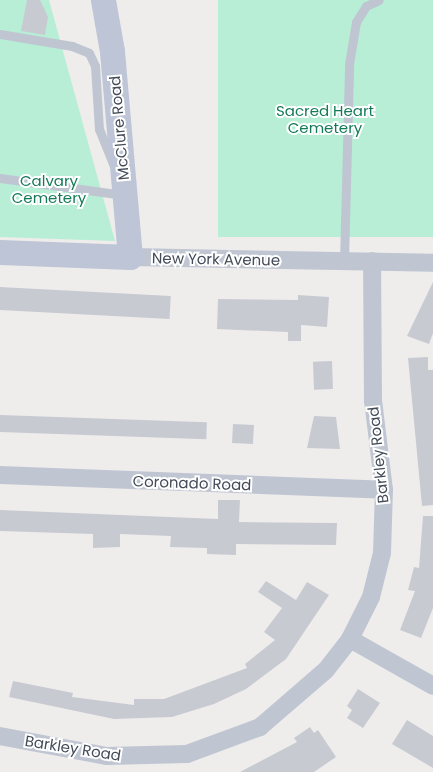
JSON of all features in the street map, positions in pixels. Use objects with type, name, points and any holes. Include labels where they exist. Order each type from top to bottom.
[{"type":"street","name":"McClure Road","points":[[104,0],[130,257]]},
{"type":"street","name":"New York Avenue","points":[[0,252],[130,257],[433,263]]},
{"type":"street","name":"Barkley Road","points":[[0,736],[108,756],[187,754],[260,727],[297,698],[350,639],[371,597],[382,553],[384,490],[373,401],[372,261]]},
{"type":"street","name":"Coronado Road","points":[[0,475],[384,490]]},
{"type":"street","points":[[350,639],[433,686]]},
{"type":"lane","points":[[344,261],[349,64],[356,22],[366,6],[379,0]]},
{"type":"lane","points":[[0,34],[72,46],[89,53],[95,66],[99,129],[125,195],[0,178]]},
{"type":"green space","name":"Calvary Cemetery","points":[[0,0],[49,0],[115,241],[0,237]]},
{"type":"green space","name":"Sacred Heart Cemetery","points":[[218,0],[433,0],[433,237],[218,237]]},
{"type":"building","points":[[27,0],[40,0],[48,17],[45,35],[21,31]]},
{"type":"building","points":[[433,282],[433,333],[429,344],[407,336]]},
{"type":"building","points":[[0,287],[171,296],[170,319],[0,310]]},
{"type":"building","points":[[298,295],[329,297],[327,327],[301,325],[301,341],[288,341],[288,332],[217,329],[218,299],[298,300]]},
{"type":"building","points":[[428,357],[428,370],[433,370],[433,505],[422,506],[408,358]]},
{"type":"building","points":[[332,361],[333,389],[314,390],[313,362]]},
{"type":"building","points":[[0,415],[207,422],[206,439],[0,432]]},
{"type":"building","points":[[314,416],[336,417],[340,449],[307,448]]},
{"type":"building","points":[[233,424],[254,425],[253,444],[232,443]]},
{"type":"building","points":[[218,500],[240,500],[239,522],[337,523],[336,545],[236,544],[236,555],[207,554],[207,548],[170,547],[171,536],[120,534],[120,547],[93,548],[93,534],[0,531],[0,510],[218,519]]},
{"type":"building","points":[[423,516],[433,516],[433,608],[421,638],[400,630],[415,591],[408,590],[414,567],[419,568]]},
{"type":"building","points":[[266,581],[296,600],[307,582],[329,595],[286,659],[246,689],[214,704],[172,717],[114,719],[9,697],[13,681],[73,693],[72,697],[134,705],[134,699],[164,699],[247,668],[245,664],[275,640],[264,632],[282,608],[258,592]]},
{"type":"building","points":[[358,689],[380,703],[363,728],[347,718],[352,710],[347,706]]},
{"type":"building","points":[[407,720],[433,736],[433,768],[392,744]]},
{"type":"building","points":[[310,727],[314,733],[318,730],[336,757],[314,772],[240,772],[297,742],[294,738]]}]
